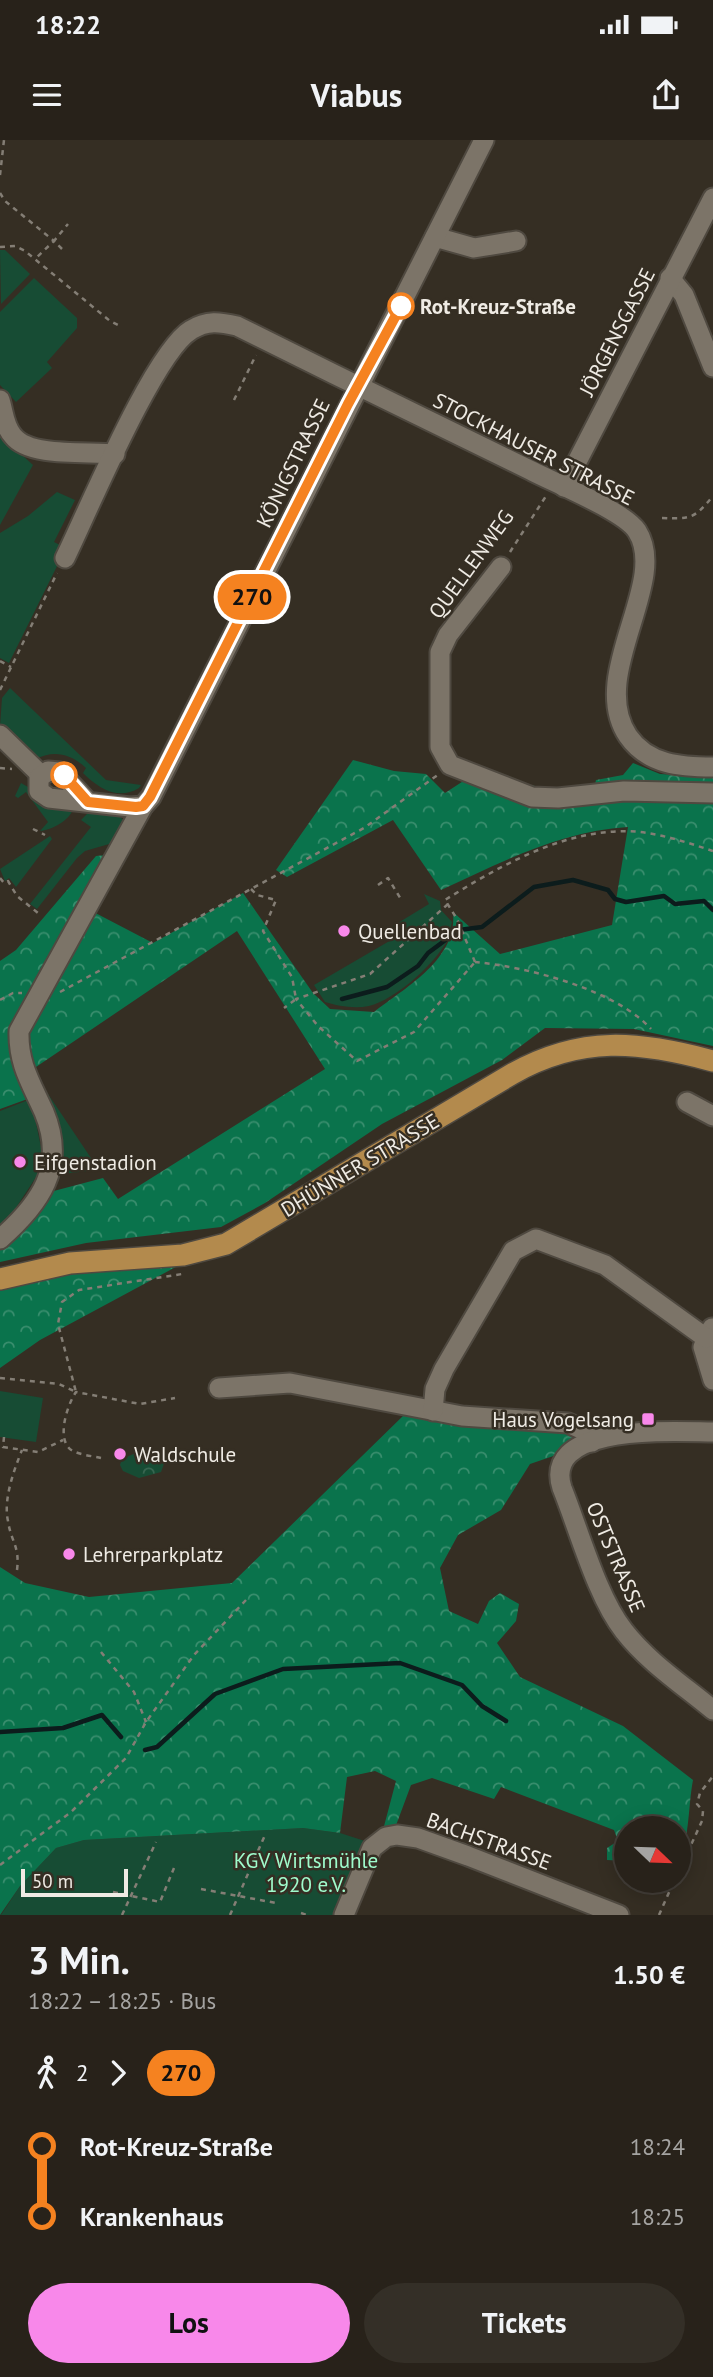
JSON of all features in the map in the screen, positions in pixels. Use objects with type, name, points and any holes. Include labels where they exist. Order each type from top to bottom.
[{"type":"main road","name":"DHÜNNER STRASSE","points":[[0,1279],[70,1263],[183,1255],[214,1248],[260,1226],[313,1191],[543,1058],[594,1045],[627,1045],[667,1050],[713,1061]]},
{"type":"street","name":"KÖNIGSTRASSE","points":[[0,1239],[24,1218],[48,1182],[52,1149],[45,1116],[18,1055],[19,1031],[45,996],[80,920],[171,760],[484,140]]},
{"type":"street","name":"JÖRGENSGASSE","points":[[564,487],[713,198]]},
{"type":"street","points":[[435,237],[474,248],[516,241]]},
{"type":"street","points":[[670,278],[684,295],[713,367]]},
{"type":"street","points":[[65,558],[163,359],[189,331],[204,323],[221,322],[237,326],[358,386]]},
{"type":"street","name":"STOCKHAUSER STRASSE","points":[[358,386],[627,520],[639,533],[644,547],[642,580],[618,676],[616,705],[625,730],[640,749],[660,761],[685,767],[713,767]]},
{"type":"street","points":[[0,400],[8,429],[21,444],[39,450],[116,454]]},
{"type":"street","name":"QUELLENWEG","points":[[450,765],[440,747],[440,652],[448,635],[501,567]]},
{"type":"street","points":[[0,735],[41,775],[37,785],[44,796],[143,806]]},
{"type":"street","points":[[450,765],[541,798],[624,791],[713,793]]},
{"type":"street","points":[[687,1102],[713,1116]]},
{"type":"street","points":[[433,1411],[435,1389],[444,1369],[513,1251],[536,1239],[605,1265],[710,1333],[703,1353],[713,1380]]},
{"type":"street","points":[[219,1388],[290,1383],[462,1416],[568,1423],[585,1431],[592,1442]]},
{"type":"street","name":"OSTSTRASSE","points":[[713,1432],[640,1431],[592,1442],[565,1457],[560,1466],[559,1478],[611,1612],[623,1631],[653,1661],[713,1710]]},
{"type":"street","name":"BACHSTRASSE","points":[[344,1915],[372,1848],[386,1837],[397,1835],[418,1838],[619,1915]]},
{"type":"path","points":[[0,176],[4,140]]},
{"type":"path","points":[[0,193],[5,201],[62,249]]},
{"type":"path","points":[[35,258],[68,224]]},
{"type":"path","points":[[0,247],[19,248],[35,258],[110,321],[120,326]]},
{"type":"path","points":[[234,400],[264,340]]},
{"type":"path","name":"QUELLENWEG","points":[[501,567],[546,496]]},
{"type":"path","points":[[662,518],[689,519],[698,514],[713,496]]},
{"type":"path","points":[[0,690],[65,558]]},
{"type":"path","points":[[0,661],[11,667]]},
{"type":"path","points":[[0,1000],[19,991],[45,996],[251,889],[364,828],[450,765]]},
{"type":"path","points":[[33,830],[45,835]]},
{"type":"path","points":[[475,962],[444,900],[486,874],[538,849],[598,833],[638,832],[713,851]]},
{"type":"path","points":[[0,877],[5,883],[8,881],[17,896],[38,914]]},
{"type":"path","points":[[378,885],[388,878],[402,901]]},
{"type":"path","points":[[251,889],[257,895],[276,900],[263,931],[292,977],[296,999],[318,1026],[357,1061],[414,1032],[475,962]]},
{"type":"path","points":[[284,1008],[296,999],[370,974],[448,904]]},
{"type":"path","points":[[475,962],[514,966],[552,977],[636,1013],[667,1050]]},
{"type":"path","points":[[101,1458],[74,1452],[64,1439],[63,1432],[76,1392],[58,1324],[62,1302],[79,1290],[178,1276],[188,1271]]},
{"type":"path","points":[[0,1378],[59,1384],[76,1392],[140,1404],[175,1398]]},
{"type":"path","points":[[4,1437],[1,1447],[38,1452],[64,1439]]},
{"type":"path","points":[[17,1570],[18,1548],[6,1517],[14,1470],[22,1450]]},
{"type":"path","points":[[0,1865],[71,1812],[126,1758],[146,1722],[194,1655],[246,1600]]},
{"type":"path","points":[[101,1652],[134,1692],[146,1722]]},
{"type":"path","points":[[691,1845],[702,1821],[703,1811],[697,1804],[700,1793],[713,1776]]},
{"type":"path","points":[[230,1915],[265,1835]]},
{"type":"path","points":[[122,1915],[156,1842]]},
{"type":"path","points":[[113,1892],[160,1902],[174,1868]]},
{"type":"path","points":[[201,1889],[276,1903]]},
{"type":"path","points":[[659,1915],[668,1894]]},
{"type":"path","points":[[301,1913],[307,1915]]},
{"type":"green space","points":[[0,250],[5,250],[30,274],[1,304]]},
{"type":"green space","points":[[34,278],[77,318],[77,328],[47,362],[52,368],[16,402],[0,385],[0,312]]},
{"type":"green space","points":[[0,435],[33,465],[0,525]]},
{"type":"green space","points":[[57,492],[75,500],[54,542],[66,548],[9,663],[0,658],[0,533],[28,516]]},
{"type":"green space","points":[[10,688],[106,780],[141,785],[139,788],[131,792],[116,793],[102,788],[83,773],[86,768],[68,756],[55,754],[34,760],[0,726],[2,698]]},
{"type":"green space","points":[[353,760],[394,771],[426,774],[445,793],[468,778],[516,782],[592,798],[596,780],[623,775],[633,763],[660,774],[713,777],[713,1046],[634,1029],[545,1028],[502,1060],[382,1124],[265,1203],[221,1227],[86,1243],[0,1262],[0,1244],[50,1192],[103,1178],[118,1199],[325,1069],[237,931],[33,1069],[44,1093],[0,1109],[0,961],[16,950],[96,856],[107,855],[82,906],[153,943],[243,893],[313,993],[330,1009],[374,1012],[414,982],[439,958],[447,944],[452,929],[453,912],[500,954],[612,925],[628,827],[555,841],[441,890],[393,820],[287,877],[276,870]]},
{"type":"green space","points":[[21,783],[28,787],[33,797],[73,809],[71,813],[60,824],[40,831],[48,822],[26,792],[18,798],[15,796]]},
{"type":"green space","points":[[89,812],[115,813],[126,822],[116,842],[85,851],[77,858],[37,909],[30,904],[91,827],[81,820]]},
{"type":"green space","points":[[50,836],[52,839],[16,887],[9,878],[5,881],[0,869]]},
{"type":"green space","points":[[424,894],[440,901],[441,910],[452,922],[446,943],[431,962],[412,981],[390,997],[369,1006],[341,1006],[325,1002],[314,985],[398,936],[393,926],[429,904]]},
{"type":"green space","points":[[46,1091],[99,1170],[59,1174],[58,1150]]},
{"type":"green space","name":"Eifgenstadion","points":[[31,1099],[42,1152],[40,1171],[0,1228],[0,1111]]},
{"type":"green space","points":[[185,1262],[40,1340],[0,1368],[0,1288],[49,1274]]},
{"type":"green space","points":[[0,1391],[43,1398],[36,1442],[0,1437]]},
{"type":"green space","points":[[404,1415],[462,1424],[571,1431],[574,1437],[573,1445],[565,1452],[530,1464],[501,1510],[458,1535],[440,1568],[449,1611],[478,1624],[489,1601],[500,1593],[519,1604],[516,1621],[497,1643],[520,1677],[623,1726],[693,1780],[689,1816],[614,1816],[614,1830],[501,1787],[494,1799],[432,1778],[411,1785],[395,1828],[383,1830],[396,1781],[375,1771],[347,1777],[340,1833],[303,1828],[84,1840],[56,1848],[20,1886],[0,1915],[0,1567],[25,1583],[89,1597],[232,1583]]},
{"type":"green space","points":[[145,1449],[164,1456],[161,1472],[139,1478],[123,1471],[120,1465],[122,1459]]},
{"type":"green space","name":"KGV Wirtsmühle 1920 e.V.","points":[[303,1828],[340,1833],[368,1842],[338,1915],[1,1915],[20,1886],[56,1848],[84,1840]]},
{"type":"green space","points":[[614,1844],[614,1860],[607,1860],[607,1848]]},
{"type":"waterway","points":[[342,999],[387,987],[418,966],[428,953],[459,930],[482,927],[534,887],[573,880],[608,890],[615,899],[626,902],[664,896],[675,904],[704,901],[713,910]]},
{"type":"waterway","points":[[145,1750],[157,1747],[215,1694],[283,1669],[400,1663],[462,1685],[482,1706],[506,1721]]},
{"type":"waterway","points":[[0,1732],[63,1728],[102,1715],[121,1737]]},
{"type":"bus line","name":"270","points":[[64,775],[88,802],[143,806],[155,791],[348,404],[401,306]]},
{"type":"place","name":"Rot-Kreuz-Straße","points":[[401,306]]},
{"type":"place","name":"Quellenbad","points":[[344,931]]},
{"type":"place","name":"Eifgenstadion","points":[[20,1162]]},
{"type":"place","name":"Haus Vogelsang","points":[[648,1419]]},
{"type":"place","name":"Waldschule","points":[[120,1454]]},
{"type":"place","name":"Lehrerparkplatz","points":[[69,1554]]}]
